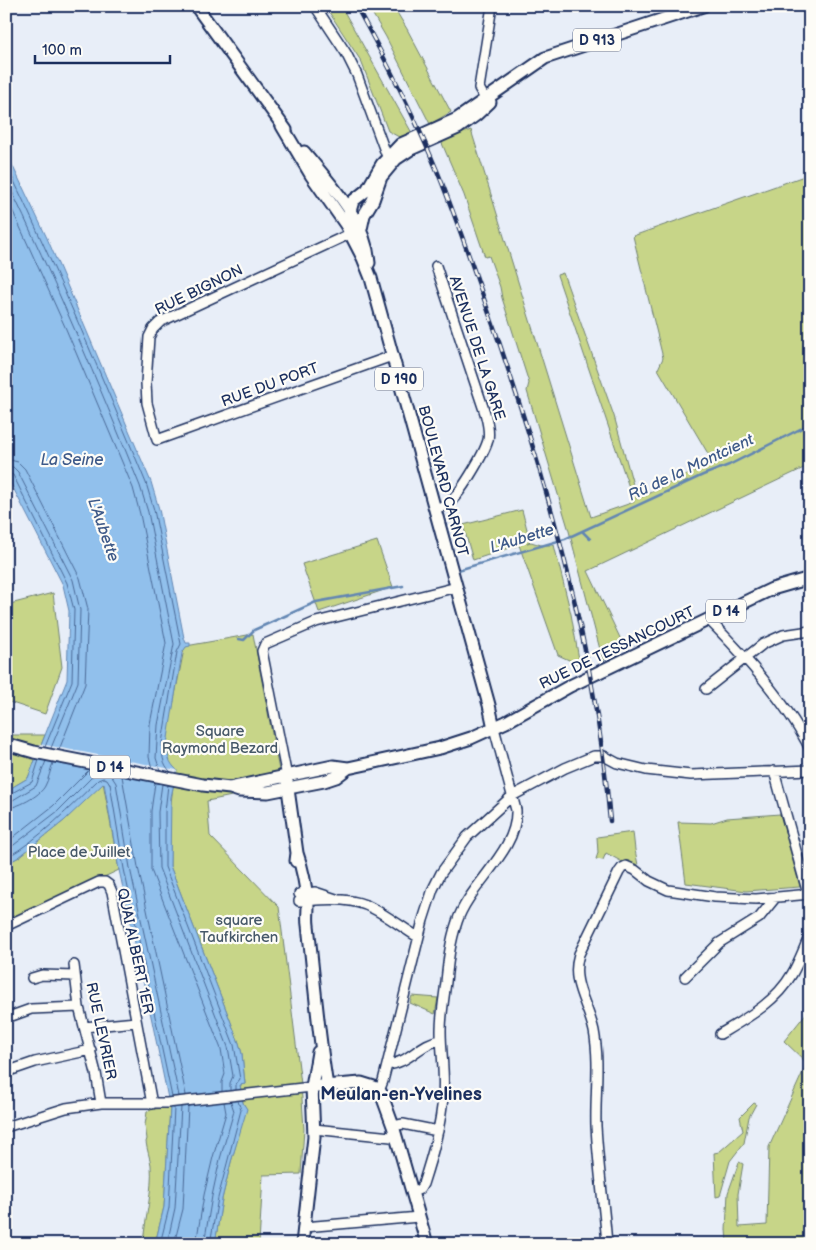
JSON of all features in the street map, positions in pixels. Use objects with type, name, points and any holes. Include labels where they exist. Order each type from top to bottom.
[{"type":"main road","name":"D 190","points":[[196,6],[282,126],[311,175],[351,216]]},
{"type":"main road","name":"D 913","points":[[351,216],[367,190],[401,144],[454,121],[486,102],[537,62],[551,55],[703,6]]},
{"type":"main road","name":"D 913","points":[[351,216],[373,200],[389,161]]},
{"type":"main road","name":"BOULEVARD CARNOT","points":[[351,216],[368,249],[371,278],[455,582]]},
{"type":"main road","name":"RUE DE TESSANCOURT","points":[[494,728],[563,689],[772,589],[810,578]]},
{"type":"main road","name":"D 190","points":[[455,582],[494,728]]},
{"type":"main road","name":"D 14","points":[[230,788],[238,784],[286,777],[333,766],[348,768],[452,745],[494,728]]},
{"type":"main road","name":"D 14","points":[[6,744],[34,752],[239,791],[262,792],[288,789],[336,776],[348,768]]},
{"type":"main road","name":"D 14","points":[[6,751],[34,752]]},
{"type":"main road","points":[[286,777],[296,853],[303,872],[301,912],[307,920],[320,1042],[315,1087],[314,1129],[302,1244]]},
{"type":"main road","points":[[315,1087],[314,1072],[320,1042]]},
{"type":"main road","points":[[315,1087],[366,1084],[379,1091],[384,1097],[426,1244]]},
{"type":"street","points":[[315,6],[346,53],[357,75],[389,161]]},
{"type":"street","points":[[486,102],[479,88],[492,6]]},
{"type":"street","name":"RUE BIGNON","points":[[157,440],[147,403],[146,383],[149,338],[153,329],[160,322],[351,216]]},
{"type":"street","name":"AVENUE DE LA GARE","points":[[435,508],[446,505],[454,499],[485,449],[489,431],[485,412],[436,266]]},
{"type":"street","name":"RUE DU PORT","points":[[157,440],[392,356]]},
{"type":"street","points":[[286,777],[262,652],[265,644],[316,622],[455,582]]},
{"type":"street","points":[[708,620],[746,658],[792,718],[810,749]]},
{"type":"street","points":[[706,689],[763,644],[783,635],[810,631]]},
{"type":"street","name":"D 190","points":[[494,728],[509,799]]},
{"type":"street","points":[[379,1091],[418,937],[433,889],[441,872],[467,837],[509,799],[565,768],[594,756],[604,756],[617,763],[646,770],[691,775],[810,770]]},
{"type":"street","points":[[607,1244],[596,1125],[598,1055],[591,1022],[575,974],[579,954],[622,868],[626,866],[632,868],[648,881],[676,892],[734,899],[809,894],[774,771]]},
{"type":"street","points":[[412,1192],[420,1189],[423,1184],[438,1131],[444,1092],[441,1030],[450,945],[457,921],[469,898],[506,846],[516,815],[509,799]]},
{"type":"street","name":"QUAI ALBERT 1ER","points":[[6,926],[99,882],[105,882],[110,885],[152,1104]]},
{"type":"street","points":[[303,896],[319,892],[338,900],[362,904],[382,914],[418,937]]},
{"type":"street","points":[[685,977],[719,943],[759,918],[776,897]]},
{"type":"street","points":[[720,1034],[767,1004],[782,989],[792,974],[810,935]]},
{"type":"street","name":"RUE LEVRIER","points":[[74,965],[79,1007],[91,1050],[101,1103]]},
{"type":"street","points":[[32,978],[42,975],[75,976]]},
{"type":"street","points":[[6,1018],[31,1009],[79,1007]]},
{"type":"street","points":[[84,1027],[136,1022]]},
{"type":"street","points":[[387,1065],[403,1061],[430,1042],[441,1040]]},
{"type":"street","points":[[6,1072],[35,1062],[91,1050]]},
{"type":"street","points":[[6,1128],[66,1108],[101,1103],[167,1103],[315,1087]]},
{"type":"street","points":[[314,1129],[363,1134],[395,1131],[403,1124],[438,1131]]},
{"type":"street","points":[[304,1227],[419,1217]]},
{"type":"green space","points":[[325,6],[341,6],[412,133],[399,137],[388,131],[361,61]]},
{"type":"green space","points":[[368,6],[393,6],[451,112],[430,124],[386,37]]},
{"type":"green space","points":[[471,130],[591,517],[634,502],[557,275],[563,273],[614,416],[637,499],[713,462],[658,369],[663,358],[633,236],[810,174],[810,465],[588,571],[623,644],[603,661],[569,531],[527,391],[529,383],[500,287],[489,256],[485,257],[464,195],[441,141]]},
{"type":"green space","points":[[522,510],[530,541],[527,543],[554,545],[571,614],[580,665],[558,655],[519,545],[473,560],[463,525]]},
{"type":"green space","points":[[377,541],[393,587],[319,612],[302,564]]},
{"type":"green space","points":[[53,593],[62,667],[45,714],[6,701],[6,605]]},
{"type":"green space","name":"square Taufkirchen","points":[[253,634],[282,786],[207,801],[210,836],[279,907],[301,1084],[304,1129],[301,1174],[263,1175],[259,1244],[215,1244],[222,1199],[246,1109],[240,1085],[245,1084],[239,1043],[170,866],[170,812],[173,786],[167,744],[186,646]]},
{"type":"green space","points":[[6,735],[45,735],[28,778],[6,791]]},
{"type":"green space","name":"Place de Juillet","points":[[103,782],[119,870],[6,923],[6,864],[19,857],[65,820]]},
{"type":"green space","points":[[780,814],[800,887],[746,891],[686,883],[678,822],[711,823],[727,818]]},
{"type":"green space","points":[[633,832],[638,865],[628,865],[606,853],[603,860],[596,859],[598,853],[597,837]]},
{"type":"green space","points":[[412,996],[438,998],[435,1014],[410,1003]]},
{"type":"green space","points":[[808,1011],[810,1011],[810,1244],[727,1244],[728,1193],[739,1162],[743,1164],[738,1194],[739,1227],[767,1225],[769,1147],[807,1063],[784,1041]]},
{"type":"green space","points":[[754,1103],[756,1104],[749,1117],[744,1143],[730,1161],[720,1196],[716,1197],[714,1153],[719,1152],[743,1131],[740,1117]]},
{"type":"green space","points":[[170,1108],[164,1207],[155,1244],[143,1244],[151,1175],[146,1142],[145,1125],[147,1112],[153,1109]]},
{"type":"water","name":"La Seine","points":[[6,152],[47,238],[151,482],[159,509],[184,638],[186,643],[190,643],[190,646],[186,647],[182,653],[167,744],[169,758],[177,770],[171,797],[170,866],[239,1043],[245,1084],[240,1085],[243,1103],[247,1109],[222,1199],[215,1244],[155,1244],[164,1207],[170,1108],[119,870],[104,783],[65,820],[19,857],[6,864],[6,791],[28,778],[67,680],[69,611],[63,585],[6,474]]},
{"type":"pier","points":[[40,744],[177,770],[173,786],[35,758]]},
{"type":"waterway","name":"Rû de la Montcient","points":[[458,570],[565,539],[703,475],[729,465],[810,424]]},
{"type":"waterway","name":"L'Aubette","points":[[582,531],[590,539]]},
{"type":"waterway","name":"L'Aubette","points":[[239,639],[244,640],[254,630],[316,602],[403,586]]},
{"type":"railway","points":[[356,6],[399,88],[438,173],[498,339],[536,457],[569,577],[582,637],[594,698],[610,821]]},
{"type":"district","name":"Meulan-en-Yvelines","points":[[401,1094]]},
{"type":"park label","name":"Square Raymond Bezard","points":[[220,740]]}]
